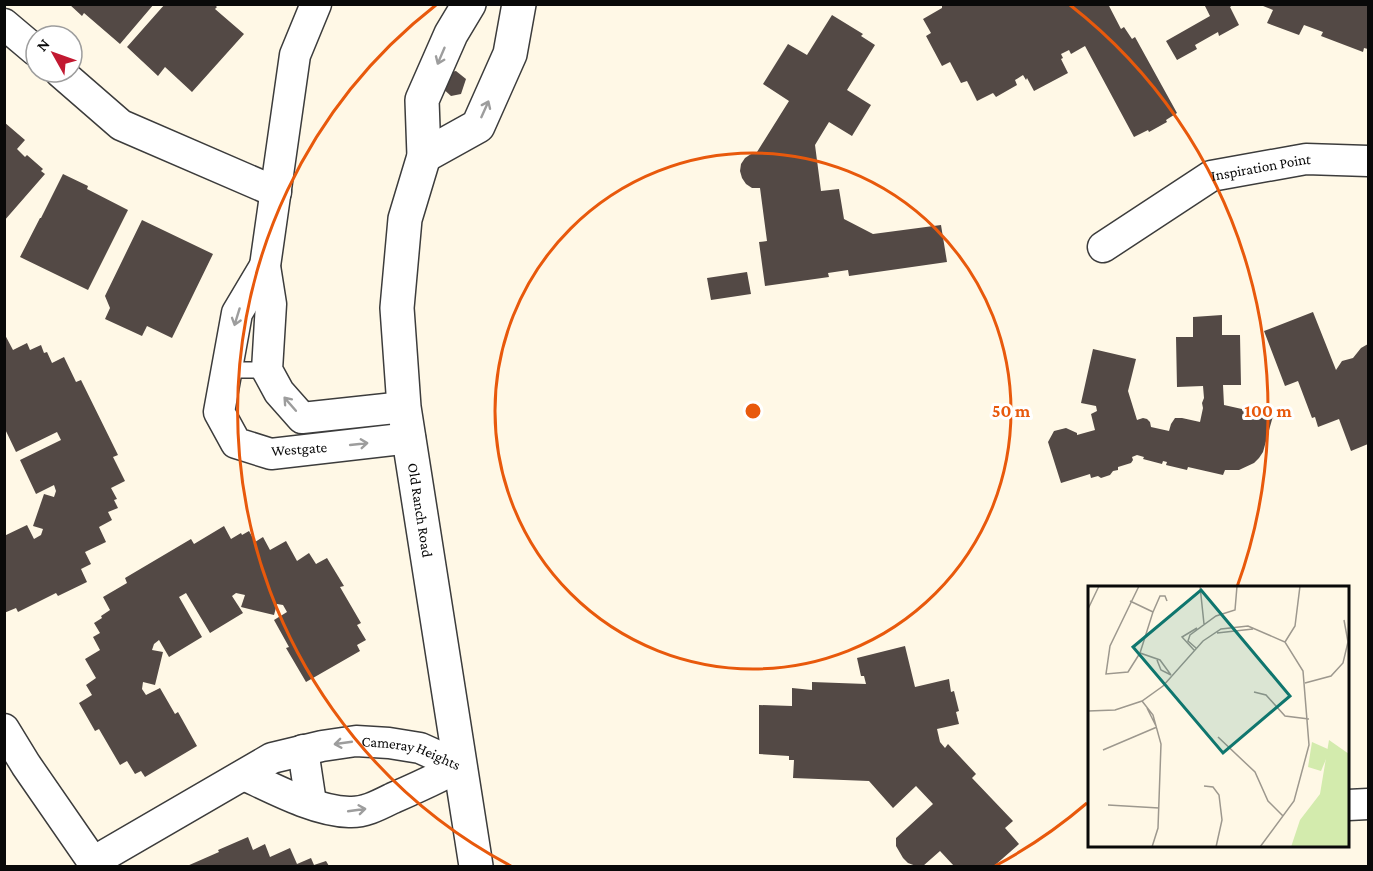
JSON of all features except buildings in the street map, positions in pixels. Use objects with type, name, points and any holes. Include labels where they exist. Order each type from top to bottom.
[{"type":"street","name":"Westgate","points":[[316,4],[295,55],[265,266],[271,304],[267,370],[279,392],[302,418],[407,423]]},
{"type":"street","name":"Old Ranch Road","points":[[469,4],[451,34],[422,100],[424,156],[405,219],[397,308],[407,423],[476,867]]},
{"type":"street","points":[[424,156],[478,126],[510,54],[519,4]]},
{"type":"street","points":[[4,24],[24,41]]},
{"type":"street","points":[[74,84],[121,125],[276,192]]},
{"type":"street","name":"Inspiration Point","points":[[1103,247],[1210,176],[1306,159],[1368,161]]},
{"type":"street","name":"Westgate","points":[[265,266],[237,313],[219,412],[236,443],[271,454],[407,423]]},
{"type":"street","name":"Cameray Heights","points":[[4,729],[94,864],[272,758],[356,741],[420,748],[460,766]]},
{"type":"street","points":[[303,750],[311,803]]},
{"type":"street","name":"Cameray Heights","points":[[244,775],[281,793],[324,808],[360,812],[433,781],[460,766]]},
{"type":"street","points":[[1349,805],[1368,804]]},
{"type":"lane","points":[[226,370],[267,370]]}]
